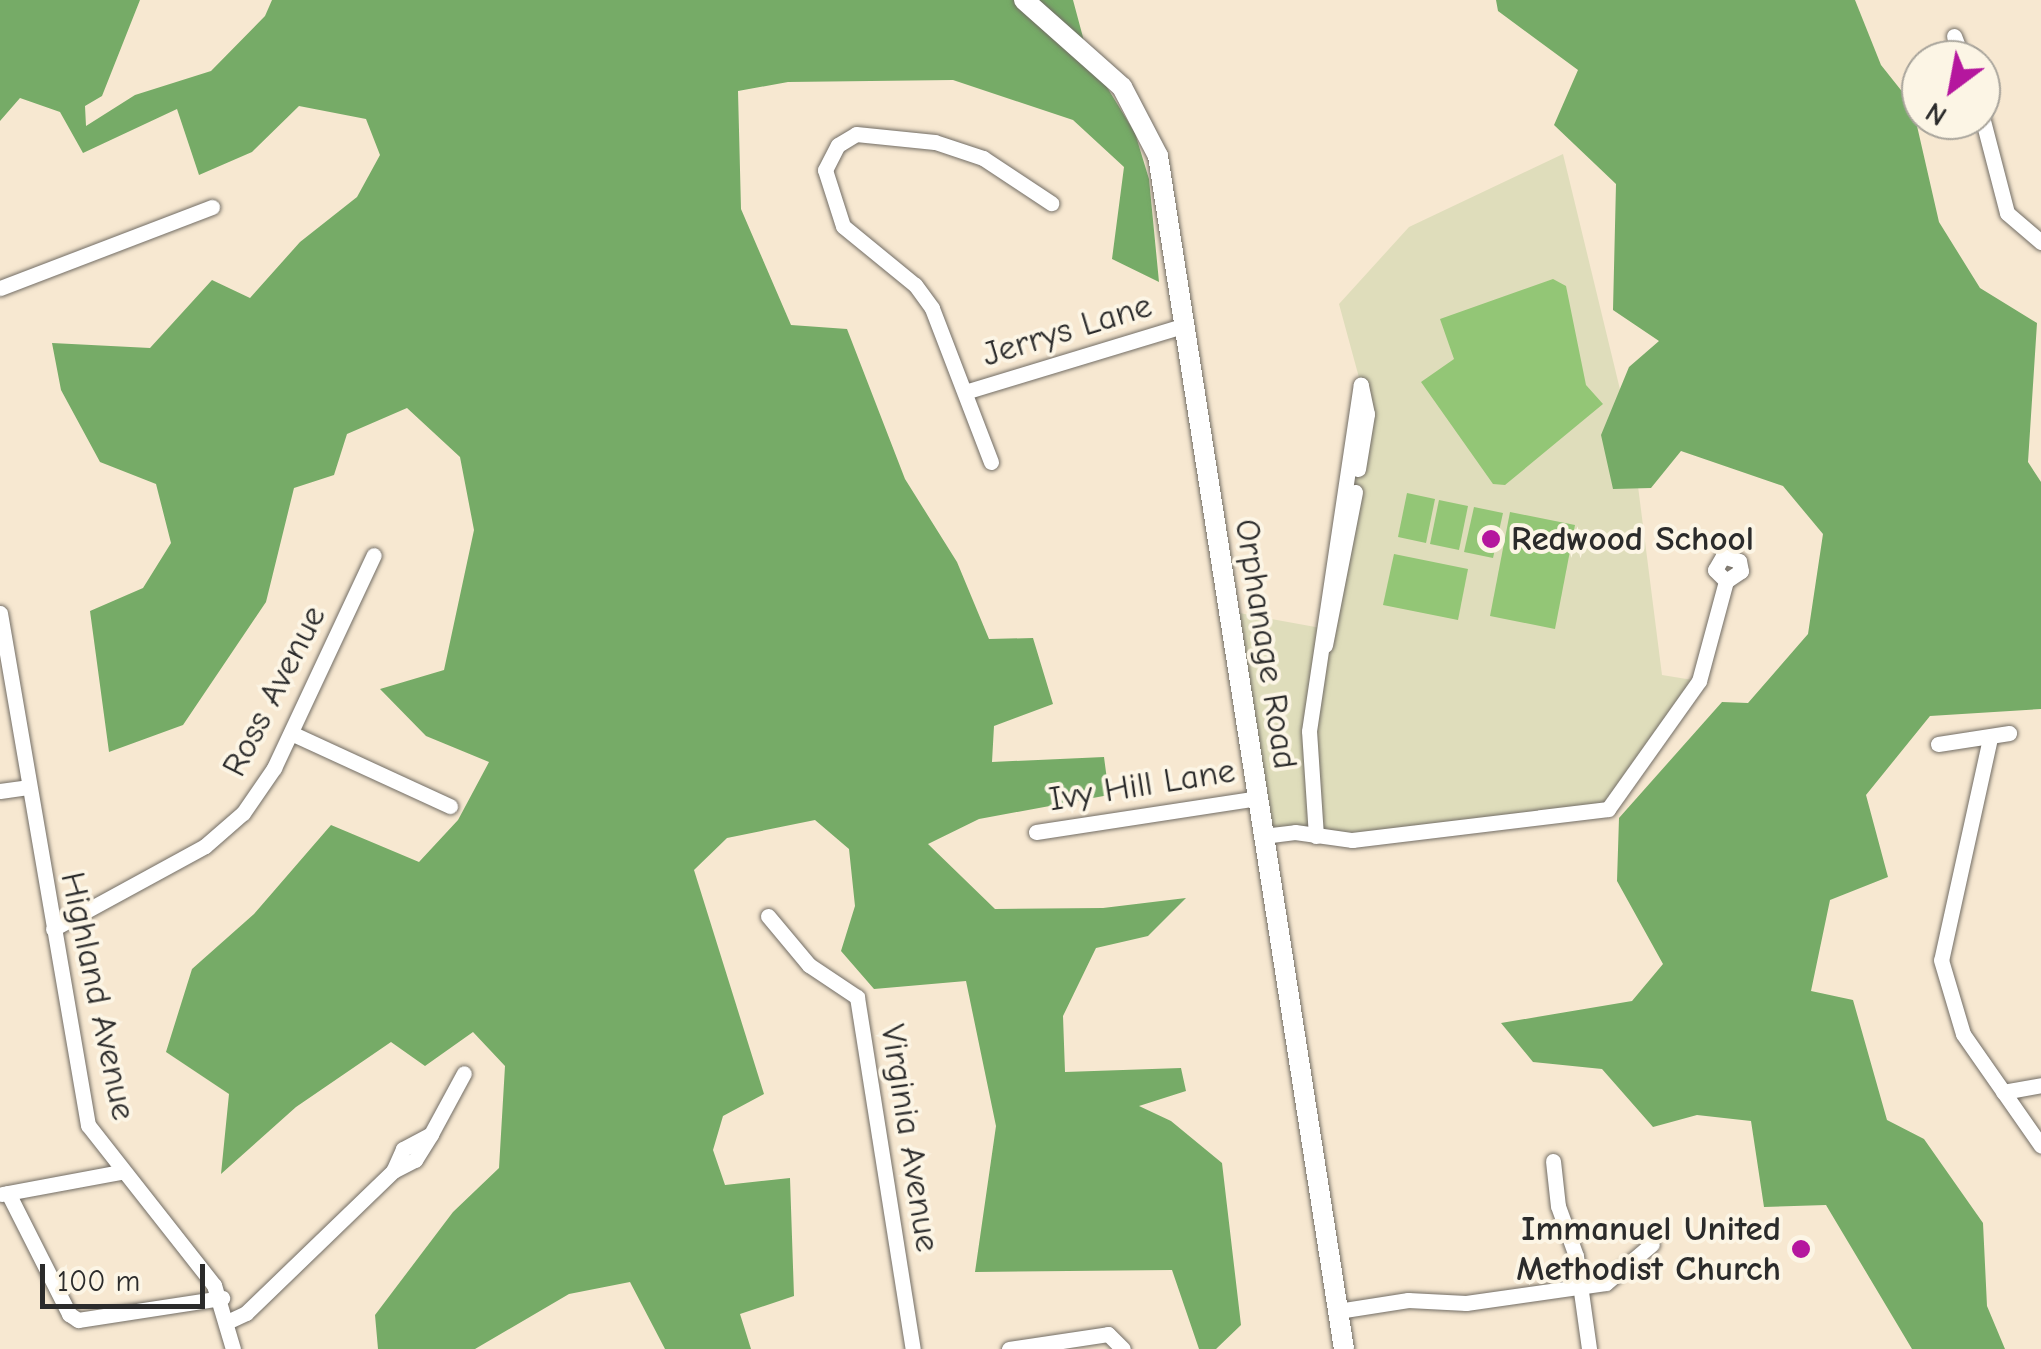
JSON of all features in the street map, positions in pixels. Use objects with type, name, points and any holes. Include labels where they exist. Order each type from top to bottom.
[{"type":"main road","name":"Orphanage Road","points":[[1024,0],[1122,86],[1149,128],[1185,325],[1344,1349]]},
{"type":"street","points":[[1954,36],[1956,40]]},
{"type":"street","points":[[991,462],[924,296],[843,226],[825,180],[828,161],[856,134],[935,142],[982,158],[1051,204]]},
{"type":"street","points":[[1988,140],[2007,212],[2041,242]]},
{"type":"street","points":[[0,288],[212,206]]},
{"type":"street","name":"Jerrys Lane","points":[[965,392],[1185,325]]},
{"type":"street","points":[[1316,836],[1310,731],[1360,385],[1368,414],[1333,629],[1323,649]]},
{"type":"street","name":"Ross Avenue","points":[[54,930],[229,827],[259,792],[291,733],[374,555]]},
{"type":"street","points":[[1263,836],[1352,840],[1608,809],[1689,702],[1726,580]]},
{"type":"street","name":"Highland Avenue","points":[[1,623],[88,1125],[222,1298],[233,1349]]},
{"type":"street","points":[[291,733],[450,806]]},
{"type":"street","points":[[1938,744],[2009,733]]},
{"type":"street","points":[[1990,738],[1941,960],[1963,1034],[2041,1146]]},
{"type":"street","points":[[0,791],[28,787]]},
{"type":"street","name":"Ivy Hill Lane","points":[[1036,832],[1257,798]]},
{"type":"street","name":"Virginia Avenue","points":[[768,916],[808,965],[856,997],[913,1349]]},
{"type":"street","points":[[228,1321],[246,1312],[394,1171],[416,1160],[464,1073]]},
{"type":"street","points":[[2003,1092],[2041,1084]]},
{"type":"street","points":[[1553,1161],[1581,1288],[1589,1349]]},
{"type":"street","points":[[121,1172],[4,1194],[69,1314],[78,1320],[222,1298]]},
{"type":"street","points":[[1338,1311],[1581,1288],[1615,1280],[1652,1244]]},
{"type":"street","points":[[1009,1349],[1108,1334],[1123,1349]]},
{"type":"shaded area","name":"Redwood School","points":[[1563,154],[1632,439],[1662,675],[1699,681],[1608,809],[1352,840],[1263,836],[1228,611],[1321,628],[1361,385],[1339,304],[1409,227]]},
{"type":"green space","points":[[0,0],[140,0],[102,96],[85,106],[86,126],[135,95],[211,71],[265,16],[272,0],[1073,0],[1088,56],[1135,133],[1149,179],[1159,282],[1112,259],[1124,167],[1073,120],[953,80],[788,82],[738,91],[741,209],[791,325],[847,329],[905,479],[957,562],[989,639],[1033,638],[1053,704],[994,726],[992,762],[1104,757],[1109,795],[979,819],[928,844],[995,909],[1103,908],[1186,898],[1148,936],[1096,948],[1063,1016],[1065,1072],[1181,1068],[1186,1091],[1139,1106],[1171,1121],[1222,1163],[1241,1325],[1216,1349],[1199,1349],[1172,1270],[975,1272],[996,1126],[966,981],[874,989],[841,951],[855,906],[849,849],[815,820],[727,838],[694,870],[764,1094],[723,1116],[713,1150],[725,1185],[790,1178],[794,1296],[740,1314],[751,1349],[665,1349],[630,1282],[569,1294],[475,1349],[378,1349],[375,1315],[453,1212],[499,1168],[505,1066],[473,1032],[425,1066],[391,1042],[296,1107],[221,1174],[229,1094],[166,1052],[192,969],[254,914],[331,825],[419,862],[458,820],[489,762],[426,736],[380,689],[444,670],[474,530],[460,457],[407,408],[347,434],[334,475],[294,488],[266,602],[183,725],[109,752],[90,611],[143,588],[171,543],[156,484],[100,462],[61,390],[52,343],[150,348],[212,280],[250,298],[300,242],[357,197],[380,155],[366,119],[299,106],[252,152],[199,175],[177,109],[83,153],[60,112],[20,98],[0,121]]},
{"type":"green space","points":[[1496,0],[1855,0],[1881,65],[1901,90],[1901,140],[1920,140],[1939,222],[1980,288],[2037,323],[2028,462],[2041,482],[2041,709],[1930,716],[1866,795],[1888,877],[1830,900],[1811,991],[1853,1000],[1887,1120],[1924,1139],[1983,1223],[1987,1306],[2005,1349],[1912,1349],[1826,1205],[1764,1207],[1751,1121],[1697,1115],[1653,1127],[1602,1069],[1533,1062],[1501,1023],[1632,1001],[1663,964],[1617,881],[1619,818],[1722,702],[1748,703],[1808,634],[1823,534],[1783,486],[1681,451],[1651,488],[1613,489],[1601,435],[1629,367],[1659,341],[1613,310],[1616,184],[1554,125],[1578,70],[1498,11]]},
{"type":"green space","points":[[1553,279],[1566,286],[1586,385],[1603,404],[1505,485],[1493,484],[1421,382],[1454,359],[1440,319]]},
{"type":"green space","points":[[1407,493],[1435,499],[1426,543],[1398,537]]},
{"type":"green space","points":[[1439,500],[1468,506],[1459,550],[1430,544]]},
{"type":"green space","points":[[1474,507],[1503,513],[1493,558],[1464,552]]},
{"type":"green space","points":[[1510,512],[1575,525],[1555,629],[1490,616]]},
{"type":"green space","points":[[1394,554],[1468,569],[1458,620],[1383,605]]},
{"type":"place","name":"Redwood School","points":[[1491,539]]},
{"type":"place","name":"Immanuel United Methodist Church","points":[[1801,1249]]}]
